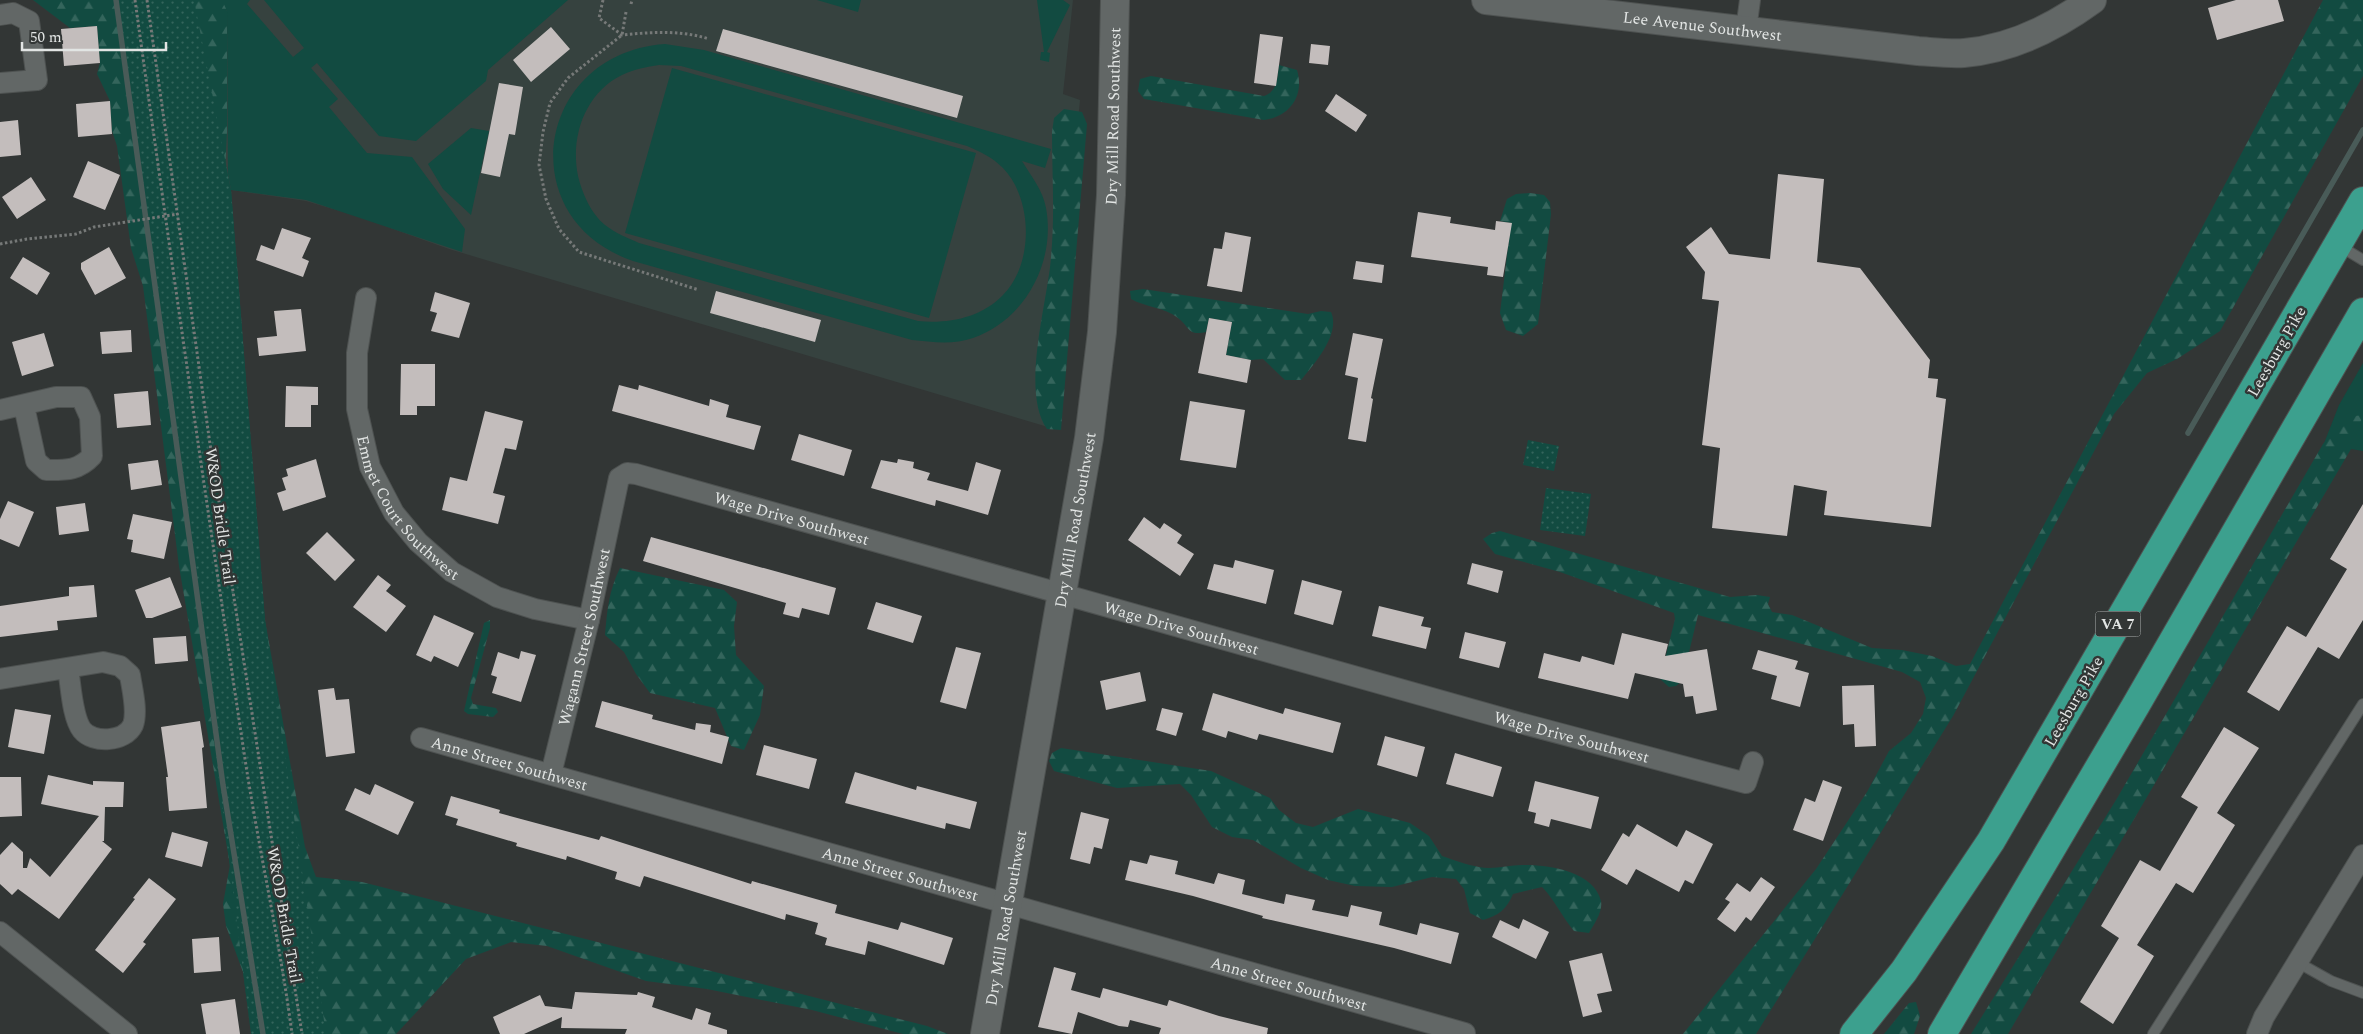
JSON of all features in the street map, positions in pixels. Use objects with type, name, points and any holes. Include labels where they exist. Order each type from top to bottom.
[{"type":"highway","name":"Leesburg Pike","points":[[1854,1034],[1904,971],[1991,841],[2363,201]]},
{"type":"highway","points":[[1942,1034],[2131,714],[2363,312]]},
{"type":"street","name":"Dry Mill Road Southwest","points":[[985,1034],[1089,438],[1102,332],[1111,195],[1115,0]]},
{"type":"street","name":"Lee Avenue Southwest","points":[[1486,0],[1566,11],[1918,51],[1963,53],[2002,45],[2046,28],[2092,0]]},
{"type":"street","points":[[1746,30],[1750,0]]},
{"type":"street","points":[[0,15],[13,13],[29,21],[37,80],[0,83]]},
{"type":"street","name":"Emmet Court Southwest","points":[[366,298],[358,353],[357,409],[370,467],[394,513],[418,542],[452,572],[497,597],[535,609],[589,620]]},
{"type":"street","points":[[0,410],[24,406]]},
{"type":"street","name":"Wage Drive Southwest","points":[[613,499],[619,478],[627,473],[636,474],[1524,724],[1746,782],[1753,762]]},
{"type":"street","name":"Wagann Street Southwest","points":[[551,774],[589,620],[613,499]]},
{"type":"street","points":[[0,679],[68,670]]},
{"type":"street","name":"Anne Street Southwest","points":[[421,738],[1465,1033]]},
{"type":"street","points":[[2257,1034],[2297,962],[2363,855]]},
{"type":"street","points":[[0,932],[127,1034]]},
{"type":"lane","points":[[2338,245],[2363,260]]},
{"type":"lane","points":[[2153,1034],[2363,704]]},
{"type":"lane","points":[[2297,962],[2331,981],[2363,993]]},
{"type":"path","name":"W&OD Bridle Trail","points":[[135,0],[200,460],[254,816],[285,979],[292,1034]]},
{"type":"path","points":[[148,0],[210,444],[302,1034]]},
{"type":"path","points":[[602,0],[599,18],[622,35]]},
{"type":"path","points":[[622,35],[626,12]]},
{"type":"path","points":[[699,290],[579,252],[559,229],[546,199],[539,165],[542,132],[550,103],[568,78],[622,35],[651,32],[699,36],[709,39]]},
{"type":"path","points":[[0,244],[26,239],[76,234],[94,227],[178,214]]},
{"type":"shaded area","points":[[222,0],[1073,0],[1063,94],[1080,100],[1048,427],[449,249],[357,216],[306,201],[231,190],[225,174],[227,54]]},
{"type":"green space","points":[[33,0],[129,0],[251,1034],[243,972],[226,926],[223,904],[230,865],[179,566],[143,286],[131,248],[117,146],[112,131],[110,101],[97,74],[100,63],[97,26],[70,28]]},
{"type":"green space","points":[[116,0],[194,0],[231,190],[265,620],[326,1034],[251,1034],[165,353]]},
{"type":"green space","points":[[157,0],[222,0],[227,11],[225,174],[231,190],[265,620],[305,847],[316,877],[362,882],[927,1026],[948,1034],[903,1034],[812,1010],[707,989],[646,981],[547,946],[511,942],[466,959],[396,1034],[311,1034]]},
{"type":"green space","points":[[219,0],[250,0],[247,4],[293,57],[304,48],[264,0],[568,0],[488,70],[486,81],[416,141],[379,136],[317,63],[311,68],[338,99],[329,107],[367,153],[412,157],[465,229],[462,252],[306,200],[231,190],[228,174],[227,11]]},
{"type":"green space","points":[[817,0],[861,0],[858,12]]},
{"type":"green space","points":[[1037,0],[1063,0],[1070,5],[1047,52],[1050,53],[1049,62],[1040,60],[1041,52],[1044,52]]},
{"type":"green space","points":[[2323,0],[2363,0],[2363,76],[2220,331],[2177,359],[2147,373],[2114,414],[1953,716],[1756,1034],[1683,1034],[1816,869],[1867,792],[1889,751],[1911,733],[1923,714],[1926,698],[1920,682],[1902,672],[1698,615],[1682,681],[1676,686],[1669,687],[1660,679],[1675,619],[1674,613],[1560,572],[1495,554],[1483,539],[1492,533],[1500,531],[1730,597],[1757,595],[1770,597],[1768,604],[1772,612],[1792,615],[1872,648],[1902,650],[1932,656],[1956,666],[1970,664]]},
{"type":"green space","points":[[665,44],[704,50],[1051,149],[1045,168],[1022,161],[1042,195],[1046,208],[1048,228],[1046,249],[1041,268],[1033,286],[1022,303],[1008,318],[973,338],[950,342],[912,340],[633,261],[594,240],[568,211],[555,176],[554,140],[566,106],[588,76],[622,54]],"holes":[[[659,65],[681,66],[967,146],[990,158],[999,164],[1013,181],[1020,197],[1024,214],[1025,249],[1013,282],[994,303],[974,314],[952,320],[918,321],[639,243],[609,228],[591,209],[578,176],[576,146],[583,118],[598,93],[622,75]]]},
{"type":"green space","points":[[1279,65],[1297,70],[1299,88],[1297,96],[1288,110],[1281,115],[1264,120],[1144,99],[1138,91],[1140,79],[1151,76],[1264,96],[1269,94],[1274,88]]},
{"type":"green space","points":[[672,68],[976,153],[929,318],[625,233]]},
{"type":"green space","points":[[1064,109],[1082,112],[1087,124],[1061,430],[1047,429],[1039,413],[1036,392],[1036,369],[1052,242],[1052,132],[1054,118]]},
{"type":"green space","points":[[471,128],[489,131],[471,215],[443,189],[428,164]]},
{"type":"green space","points":[[1516,194],[1544,195],[1550,202],[1551,214],[1538,324],[1523,336],[1506,330],[1500,313],[1511,223],[1500,221],[1507,199]]},
{"type":"green space","points":[[1143,289],[1308,314],[1321,311],[1331,312],[1332,330],[1325,348],[1301,380],[1285,380],[1263,359],[1251,360],[1226,355],[1232,322],[1209,318],[1206,332],[1192,332],[1173,314],[1131,299],[1130,291]]},
{"type":"green space","points":[[2363,363],[2363,451],[2351,449],[2308,484],[2339,405]]},
{"type":"green space","points":[[2363,415],[2351,449],[2008,1034],[1971,1034],[2116,800],[2323,444],[2347,417]]},
{"type":"green space","points":[[1528,440],[1559,446],[1554,471],[1523,465]]},
{"type":"green space","points":[[1546,488],[1591,494],[1585,536],[1540,530]]},
{"type":"green space","points":[[620,568],[724,590],[737,602],[734,626],[736,655],[764,686],[760,715],[744,750],[731,746],[715,708],[650,693],[636,674],[624,652],[605,635],[611,593]]},
{"type":"green space","points":[[490,620],[490,628],[471,698],[473,704],[496,708],[498,712],[493,717],[468,714],[464,711],[484,623]]},
{"type":"green space","points":[[1061,748],[1211,771],[1270,798],[1279,810],[1296,823],[1313,827],[1358,809],[1410,823],[1429,836],[1442,856],[1465,864],[1490,868],[1532,865],[1568,871],[1580,876],[1597,891],[1601,901],[1599,914],[1589,933],[1574,931],[1542,887],[1513,894],[1508,904],[1501,911],[1483,920],[1470,913],[1464,889],[1456,879],[1432,877],[1392,887],[1355,886],[1328,880],[1301,868],[1253,840],[1232,837],[1212,827],[1191,795],[1180,784],[1117,788],[1054,771],[1049,761],[1052,753]]},
{"type":"green space","points":[[1916,1002],[1920,1016],[1914,1034],[1884,1034],[1909,1003]]},
{"type":"building","points":[[2236,0],[2278,0],[2284,21],[2217,40],[2208,8]]},
{"type":"building","points":[[97,26],[100,63],[64,66],[61,29]]},
{"type":"building","points":[[551,27],[570,49],[531,82],[513,60]]},
{"type":"building","points":[[723,29],[963,96],[957,118],[716,51]]},
{"type":"building","points":[[1260,34],[1283,37],[1276,86],[1254,83]]},
{"type":"building","points":[[1311,44],[1330,46],[1328,65],[1309,63]]},
{"type":"building","points":[[499,83],[523,87],[515,135],[509,134],[500,177],[481,173]]},
{"type":"building","points":[[1336,94],[1367,115],[1356,132],[1325,111]]},
{"type":"building","points":[[110,101],[112,134],[78,137],[76,104]]},
{"type":"building","points":[[18,120],[21,155],[0,157],[0,122]]},
{"type":"building","points":[[88,161],[120,175],[105,210],[73,197]]},
{"type":"building","points":[[1778,174],[1824,179],[1817,262],[1860,268],[1930,360],[1928,378],[1938,379],[1936,397],[1946,399],[1931,527],[1824,515],[1827,491],[1794,485],[1787,536],[1712,528],[1720,448],[1702,445],[1719,301],[1702,299],[1705,272],[1686,247],[1711,227],[1729,254],[1770,259]]},
{"type":"building","points":[[31,177],[46,200],[17,219],[2,197]]},
{"type":"building","points":[[1418,212],[1451,217],[1450,223],[1495,230],[1496,221],[1512,223],[1503,277],[1487,275],[1488,267],[1411,257]]},
{"type":"building","points":[[282,228],[311,238],[302,258],[309,261],[303,277],[256,260],[261,245],[274,250]]},
{"type":"building","points":[[1225,232],[1251,237],[1242,292],[1207,286],[1214,248],[1222,249]]},
{"type":"building","points":[[109,247],[126,278],[95,295],[81,269],[81,263]]},
{"type":"building","points":[[23,257],[50,273],[37,295],[10,278]]},
{"type":"building","points":[[1356,261],[1384,265],[1382,283],[1353,279]]},
{"type":"building","points":[[716,291],[821,320],[815,342],[710,313]]},
{"type":"building","points":[[435,292],[470,303],[459,338],[431,331],[437,313],[430,311]]},
{"type":"building","points":[[301,309],[306,351],[259,356],[257,338],[277,336],[274,311]]},
{"type":"building","points":[[1209,318],[1232,322],[1226,355],[1251,360],[1247,383],[1198,373]]},
{"type":"building","points":[[131,330],[132,352],[102,354],[100,332]]},
{"type":"building","points":[[44,333],[54,366],[22,376],[12,342]]},
{"type":"building","points":[[1353,333],[1383,339],[1371,398],[1373,399],[1366,442],[1348,439],[1358,378],[1345,375]]},
{"type":"building","points":[[401,364],[435,364],[435,406],[417,406],[417,415],[400,415]]},
{"type":"building","points":[[619,385],[638,390],[639,385],[709,406],[710,399],[729,405],[726,417],[761,426],[754,450],[612,411]]},
{"type":"building","points":[[286,386],[318,387],[318,405],[311,405],[311,427],[285,427]]},
{"type":"building","points":[[148,391],[151,425],[117,428],[114,394]]},
{"type":"building","points":[[1190,401],[1245,410],[1236,468],[1180,460]]},
{"type":"building","points":[[485,411],[523,421],[516,450],[505,448],[493,493],[505,496],[498,524],[442,510],[450,477],[467,481]]},
{"type":"building","points":[[799,434],[852,450],[844,476],[791,460]]},
{"type":"building","points":[[316,459],[326,497],[283,511],[277,493],[286,490],[282,478],[288,476],[286,469]]},
{"type":"building","points":[[898,459],[914,462],[913,468],[930,473],[927,480],[968,491],[976,462],[1001,470],[988,515],[936,500],[935,506],[871,488],[881,460],[897,463]]},
{"type":"building","points":[[158,460],[162,485],[131,490],[128,464]]},
{"type":"building","points":[[8,501],[34,512],[19,547],[0,539],[0,519]]},
{"type":"building","points":[[85,503],[89,531],[59,535],[56,507]]},
{"type":"building","points":[[2363,504],[2363,620],[2339,659],[2318,647],[2279,711],[2247,692],[2287,626],[2306,637],[2347,569],[2330,559]]},
{"type":"building","points":[[133,514],[172,522],[164,559],[131,552],[133,540],[127,539]]},
{"type":"building","points":[[1144,517],[1160,529],[1164,523],[1182,535],[1177,543],[1194,554],[1180,576],[1128,540]]},
{"type":"building","points":[[327,532],[355,560],[335,581],[306,553]]},
{"type":"building","points":[[651,537],[836,588],[829,615],[802,608],[799,618],[783,614],[786,603],[643,561]]},
{"type":"building","points":[[1235,560],[1274,570],[1266,604],[1207,589],[1214,564],[1233,568]]},
{"type":"building","points":[[1472,563],[1503,571],[1498,593],[1467,584]]},
{"type":"building","points":[[378,575],[391,585],[386,591],[406,606],[386,632],[353,607]]},
{"type":"building","points":[[170,577],[182,607],[152,618],[146,618],[135,590]]},
{"type":"building","points":[[1302,580],[1342,591],[1333,625],[1294,614]]},
{"type":"building","points":[[94,585],[97,617],[57,621],[58,630],[0,637],[0,606],[69,596],[69,587]]},
{"type":"building","points":[[876,602],[922,616],[913,643],[867,629]]},
{"type":"building","points":[[1379,606],[1424,617],[1421,626],[1431,628],[1426,649],[1372,636]]},
{"type":"building","points":[[434,615],[474,633],[458,667],[434,656],[431,662],[416,655]]},
{"type":"building","points":[[1465,632],[1506,642],[1499,668],[1459,658]]},
{"type":"building","points":[[1622,633],[1668,644],[1665,656],[1707,649],[1717,710],[1696,714],[1693,696],[1685,697],[1683,684],[1635,673],[1628,699],[1538,678],[1544,653],[1580,662],[1582,656],[1614,665]]},
{"type":"building","points":[[186,636],[188,661],[155,664],[153,638]]},
{"type":"building","points":[[956,647],[981,653],[966,709],[940,702]]},
{"type":"building","points":[[1758,650],[1798,661],[1795,669],[1809,673],[1800,707],[1771,699],[1777,676],[1752,669]]},
{"type":"building","points":[[521,651],[536,655],[521,702],[492,693],[497,677],[491,675],[498,652],[519,659]]},
{"type":"building","points":[[1140,672],[1146,701],[1106,710],[1100,681]]},
{"type":"building","points":[[1874,685],[1876,746],[1855,747],[1854,724],[1843,725],[1842,686]]},
{"type":"building","points":[[334,688],[336,700],[349,699],[355,753],[326,757],[318,690]]},
{"type":"building","points":[[1213,693],[1283,714],[1285,708],[1341,723],[1333,753],[1259,734],[1257,740],[1228,731],[1226,738],[1202,730]]},
{"type":"building","points":[[602,701],[653,715],[652,719],[695,730],[696,723],[711,725],[710,732],[729,737],[722,764],[595,727]]},
{"type":"building","points":[[1162,708],[1183,713],[1176,736],[1156,730]]},
{"type":"building","points":[[15,709],[51,715],[44,754],[8,747]]},
{"type":"building","points":[[200,721],[204,747],[202,748],[207,808],[169,811],[166,777],[168,777],[161,727]]},
{"type":"building","points":[[2224,727],[2259,748],[2217,813],[2235,825],[2193,893],[2176,883],[2137,945],[2154,956],[2113,1024],[2080,1002],[2119,938],[2101,926],[2140,860],[2160,871],[2198,807],[2181,797]]},
{"type":"building","points":[[1385,736],[1425,747],[1417,777],[1377,765]]},
{"type":"building","points":[[764,745],[817,759],[809,789],[756,775]]},
{"type":"building","points":[[1455,753],[1502,767],[1493,797],[1446,784]]},
{"type":"building","points":[[855,772],[916,790],[917,786],[977,802],[970,829],[946,823],[945,829],[845,803]]},
{"type":"building","points":[[48,775],[93,785],[93,781],[124,782],[123,807],[105,807],[104,841],[102,841],[112,849],[59,919],[18,889],[12,895],[0,884],[0,855],[12,842],[23,852],[23,868],[27,868],[30,858],[50,877],[99,816],[41,804]]},
{"type":"building","points":[[0,777],[21,777],[22,816],[0,817]]},
{"type":"building","points":[[1823,780],[1842,787],[1823,841],[1793,830],[1805,798],[1815,802]]},
{"type":"building","points":[[1535,781],[1599,797],[1591,829],[1551,819],[1549,827],[1534,823],[1536,813],[1528,811]]},
{"type":"building","points":[[375,784],[414,802],[398,835],[345,810],[355,788],[370,795]]},
{"type":"building","points":[[451,796],[500,810],[499,813],[599,840],[601,836],[751,884],[752,881],[837,905],[835,913],[898,930],[901,922],[953,938],[944,965],[868,941],[865,955],[825,945],[827,938],[815,934],[818,923],[786,914],[785,920],[644,876],[640,887],[615,879],[617,872],[567,856],[566,860],[516,846],[517,843],[456,825],[458,819],[445,815]]},
{"type":"building","points":[[1081,812],[1109,819],[1102,849],[1094,847],[1090,864],[1070,859]]},
{"type":"building","points":[[1637,824],[1677,847],[1686,830],[1713,844],[1693,884],[1685,880],[1679,892],[1636,869],[1627,885],[1601,870],[1623,833],[1629,837]]},
{"type":"building","points":[[172,832],[208,842],[202,867],[165,857]]},
{"type":"building","points":[[1150,855],[1178,861],[1175,874],[1214,884],[1218,873],[1245,880],[1242,894],[1284,904],[1286,894],[1315,900],[1312,910],[1348,917],[1351,905],[1382,912],[1379,925],[1417,935],[1420,923],[1459,933],[1451,964],[1394,948],[1262,918],[1263,916],[1193,896],[1125,880],[1130,860],[1147,864]]},
{"type":"building","points":[[1761,877],[1775,887],[1751,921],[1746,917],[1735,932],[1717,919],[1730,902],[1725,899],[1737,883],[1750,892]]},
{"type":"building","points":[[149,878],[176,899],[143,942],[146,944],[123,973],[95,950]]},
{"type":"building","points":[[1523,919],[1549,932],[1536,959],[1492,937],[1500,920],[1519,929]]},
{"type":"building","points":[[219,937],[221,971],[194,973],[192,939]]},
{"type":"building","points":[[1602,953],[1612,991],[1597,994],[1602,1012],[1583,1017],[1569,961]]},
{"type":"building","points":[[1054,967],[1076,973],[1071,990],[1100,998],[1103,988],[1167,1006],[1169,1000],[1219,1016],[1268,1028],[1267,1034],[1159,1034],[1161,1028],[1130,1020],[1128,1027],[1119,1026],[1078,1012],[1072,1034],[1038,1027]]},
{"type":"building","points":[[575,992],[637,995],[638,992],[655,997],[652,1007],[692,1020],[696,1008],[711,1013],[708,1024],[727,1030],[727,1034],[625,1034],[627,1029],[561,1028],[562,1017],[524,1034],[500,1034],[493,1017],[540,995],[545,1006],[572,1009]]},
{"type":"building","points":[[235,999],[240,1034],[206,1034],[201,1004]]},
{"type":"waterway","points":[[116,0],[223,785],[263,1034]]},
{"type":"waterway","points":[[2188,433],[2363,130]]}]
